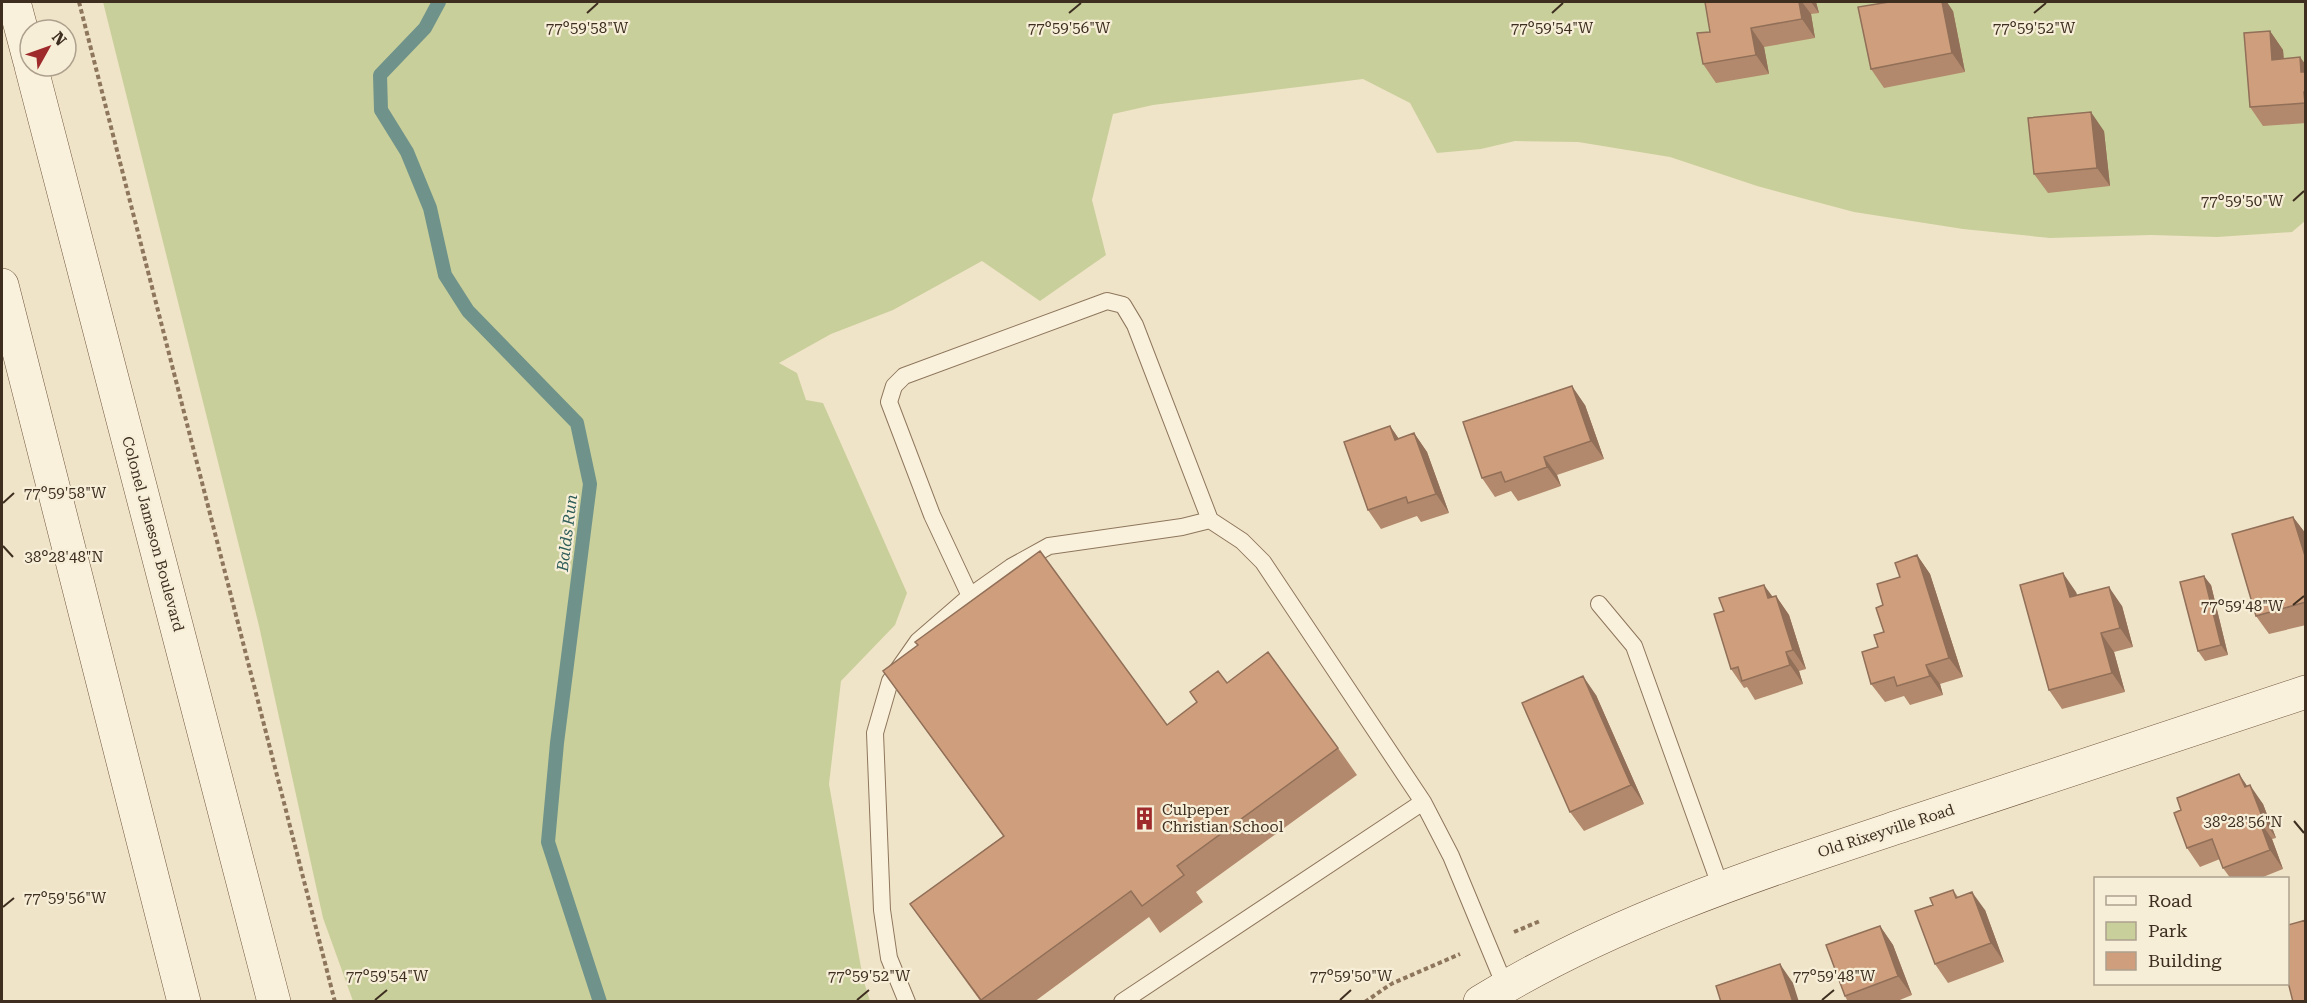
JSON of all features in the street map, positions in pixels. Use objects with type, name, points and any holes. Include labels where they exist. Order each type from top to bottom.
[{"type":"main road","points":[[14,2],[18,18]]},
{"type":"main road","name":"Colonel Jameson Boulevard","points":[[34,78],[274,1002]]},
{"type":"main road","points":[[2,285],[184,1002]]},
{"type":"main road","name":"Old Rixeyville Road","points":[[1492,994],[1627,926],[1762,872],[2306,692]]},
{"type":"lane","points":[[970,596],[932,515],[889,402],[894,386],[904,376],[1107,301],[1123,305],[1135,325],[1210,520],[1242,541],[1263,562],[1423,802],[1450,856],[1492,994]]},
{"type":"lane","points":[[907,1002],[889,958],[882,910],[875,734],[890,681],[918,641],[970,596],[1011,567],[1049,546],[1210,520]]},
{"type":"lane","points":[[1599,604],[1634,646],[1721,888]]},
{"type":"lane","points":[[1122,1002],[1423,802]]},
{"type":"path","points":[[79,2],[335,1002]]},
{"type":"path","points":[[1365,1002],[1391,984],[1452,957]]},
{"type":"green space","points":[[103,2],[2305,2],[2305,221],[2292,232],[2217,237],[2151,235],[2050,238],[1963,229],[1854,212],[1757,186],[1670,157],[1578,142],[1515,141],[1481,149],[1437,153],[1410,103],[1363,79],[1153,105],[1113,114],[1092,200],[1106,255],[1040,301],[982,261],[893,310],[831,334],[779,363],[797,373],[806,400],[823,403],[907,593],[895,625],[841,681],[829,784],[863,979],[870,1001],[353,1001],[323,918],[259,626]]},
{"type":"building","points":[[1705,2],[1799,2],[1802,19],[1751,28],[1756,55],[1703,64],[1697,33],[1710,32]]},
{"type":"building","points":[[1889,2],[1942,2],[1952,53],[1871,69],[1858,7]]},
{"type":"building","points":[[2270,31],[2272,60],[2300,57],[2301,72],[2306,72],[2305,103],[2250,107],[2244,33]]},
{"type":"building","points":[[2091,112],[2097,168],[2034,174],[2028,118]]},
{"type":"building","points":[[1572,386],[1591,441],[1544,457],[1547,467],[1505,482],[1501,472],[1482,478],[1463,422]]},
{"type":"building","points":[[1390,426],[1395,440],[1414,433],[1436,494],[1408,503],[1406,497],[1368,510],[1344,442]]},
{"type":"building","points":[[2293,517],[2306,559],[2306,602],[2256,616],[2232,534]]},
{"type":"building","name":"Culpeper Christian School","points":[[1040,551],[1167,725],[1197,702],[1190,692],[1218,671],[1227,683],[1268,652],[1338,748],[1177,866],[1184,875],[1142,906],[1131,891],[981,1000],[910,904],[1004,836],[883,671],[918,645],[915,642]]},
{"type":"building","points":[[1917,555],[1949,658],[1926,665],[1930,676],[1897,686],[1894,677],[1871,684],[1862,652],[1878,647],[1874,635],[1884,632],[1876,608],[1883,605],[1877,584],[1900,577],[1895,563]]},
{"type":"building","points":[[2063,573],[2070,597],[2109,587],[2120,628],[2101,633],[2112,673],[2049,690],[2020,585]]},
{"type":"building","points":[[2204,576],[2221,645],[2198,651],[2180,582]]},
{"type":"building","points":[[1764,585],[1768,598],[1776,596],[1793,650],[1786,652],[1790,665],[1742,681],[1738,667],[1731,669],[1714,614],[1724,611],[1719,598]]},
{"type":"building","points":[[1583,676],[1631,785],[1570,812],[1522,703]]},
{"type":"building","points":[[2239,774],[2245,787],[2250,785],[2263,819],[2259,820],[2270,850],[2223,868],[2212,839],[2187,848],[2174,813],[2181,810],[2177,798]]},
{"type":"building","points":[[1953,890],[1956,898],[1972,892],[1991,943],[1935,964],[1915,911],[1933,905],[1930,898]]},
{"type":"building","points":[[2306,920],[2306,1002],[2293,1002],[2289,985],[2289,925]]},
{"type":"building","points":[[1880,926],[1898,976],[1845,996],[1826,945]]},
{"type":"building","points":[[1780,964],[1793,1002],[1721,1002],[1716,986]]},
{"type":"waterway","name":"Balds Run","points":[[439,2],[425,28],[380,75],[381,110],[407,152],[430,208],[445,275],[468,311],[577,423],[590,484],[557,743],[548,842],[600,1002]]},
{"type":"place","name":"Culpeper Christian School","points":[[1144,819]]}]
